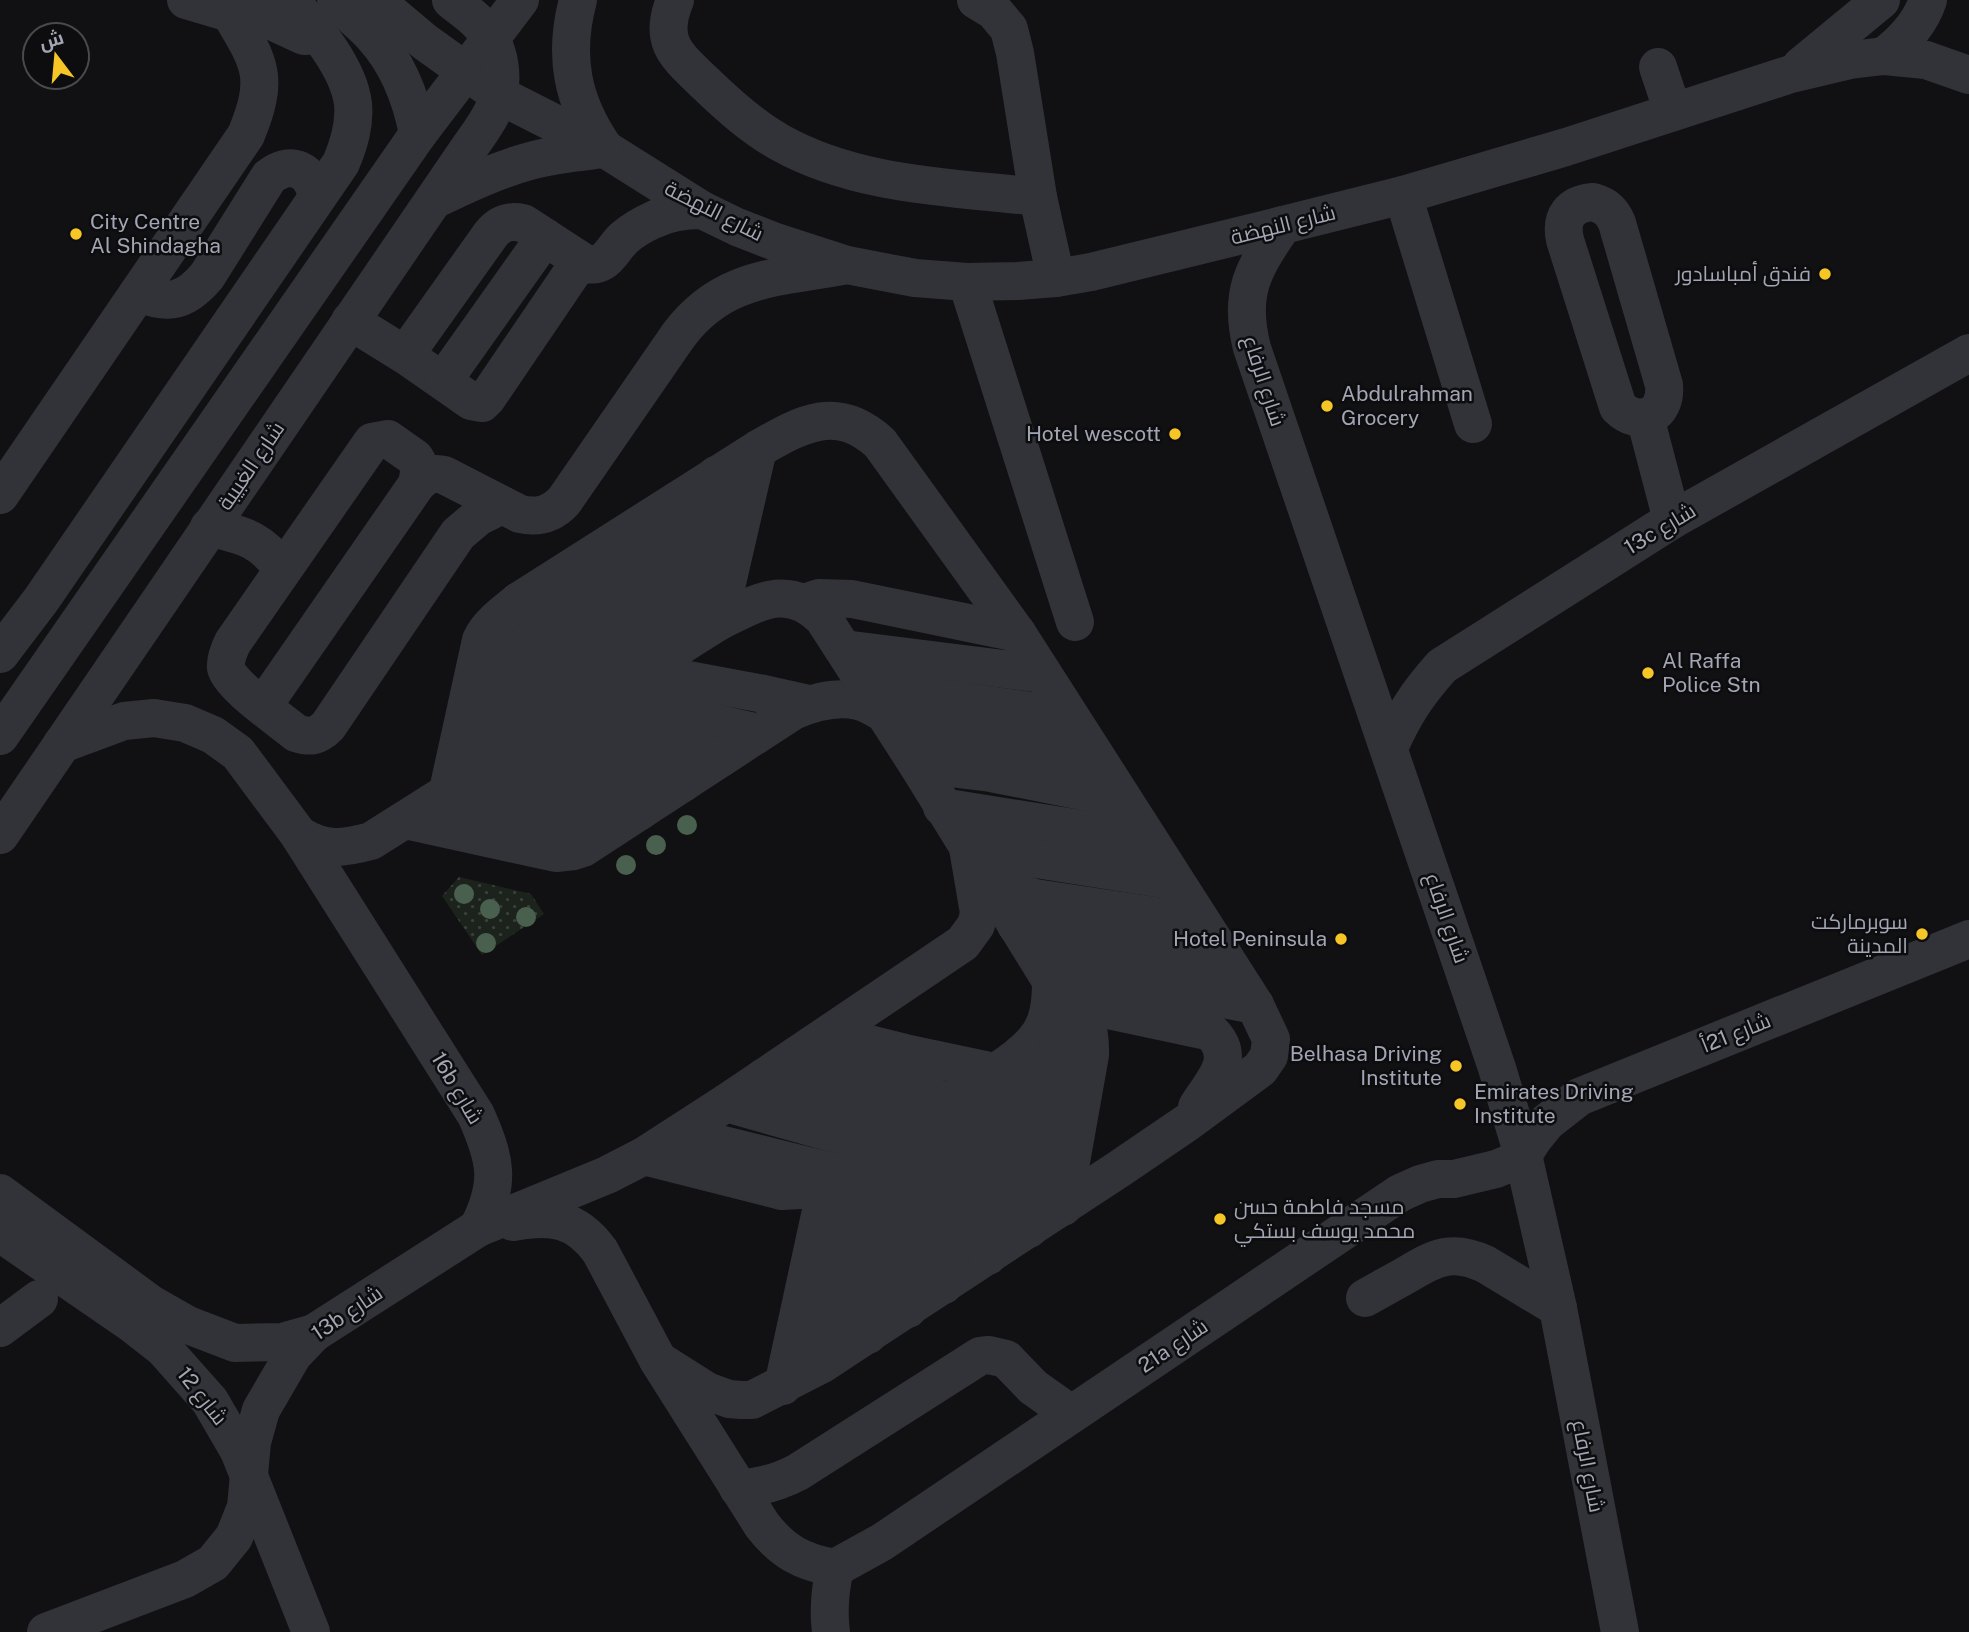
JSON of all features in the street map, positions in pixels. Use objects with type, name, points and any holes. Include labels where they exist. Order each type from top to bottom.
[{"type":"street","points":[[186,0],[233,6],[264,16],[304,36],[318,34]]},
{"type":"street","points":[[0,654],[41,600],[341,163],[349,146],[353,109],[348,83],[318,34],[290,0]]},
{"type":"street","points":[[336,0],[371,34],[395,68],[410,102],[418,134]]},
{"type":"street","points":[[374,0],[425,42],[499,95]]},
{"type":"street","points":[[451,0],[475,20],[491,39],[500,66],[499,95]]},
{"type":"street","points":[[0,736],[418,134],[520,0]]},
{"type":"street","points":[[433,201],[464,185],[531,160],[605,149],[583,112],[575,89],[570,42],[579,0]]},
{"type":"street","points":[[676,0],[668,23],[672,47],[678,57],[725,102],[778,141],[839,169],[871,177],[1038,197]]},
{"type":"street","points":[[976,0],[994,11],[1009,29],[1016,53],[1038,197],[1056,278]]},
{"type":"street","points":[[1791,74],[1881,0]]},
{"type":"street","points":[[1884,56],[1900,44],[1914,28],[1928,0]]},
{"type":"street","points":[[0,495],[246,135],[259,99],[261,79],[257,59],[233,6]]},
{"type":"street","name":"شارع النهضة","points":[[499,95],[605,149],[702,209],[773,242],[847,265],[915,278],[967,282],[1056,278],[1123,265],[1404,195],[1566,147],[1791,74],[1850,60],[1884,56],[1926,60],[1969,75]]},
{"type":"street","points":[[1658,67],[1673,112]]},
{"type":"street","name":"شارع الغبيبة","points":[[0,835],[488,121],[499,95]]},
{"type":"street","points":[[1566,147],[1583,203]]},
{"type":"street","points":[[138,293],[155,300],[170,300],[197,288],[269,177],[278,170],[300,170],[309,176],[317,197]]},
{"type":"street","points":[[1404,195],[1473,424]]},
{"type":"street","points":[[1583,203],[1604,205],[1613,213],[1618,223],[1664,385],[1662,405],[1655,413],[1645,417],[1635,418],[1618,407],[1565,240],[1565,218],[1583,203]]},
{"type":"street","points":[[405,355],[497,227],[505,223],[523,223],[580,261],[599,264],[610,256],[623,239],[652,220],[685,210],[702,209]]},
{"type":"street","name":"شارع الرفاع","points":[[1283,225],[1257,265],[1249,287],[1247,328],[1497,1068],[1523,1155],[1558,1308],[1620,1632]]},
{"type":"street","points":[[443,382],[545,237]]},
{"type":"street","points":[[350,321],[474,402],[482,403],[580,261]]},
{"type":"street","points":[[263,706],[417,484],[426,475],[438,473],[520,514],[539,516],[558,508],[691,318],[727,292],[757,282],[847,265]]},
{"type":"street","points":[[967,282],[1075,622]]},
{"type":"street","name":"13c شارع","points":[[1389,748],[1402,718],[1420,691],[1442,666],[1672,520],[1969,353]]},
{"type":"street","points":[[1645,417],[1672,520]]},
{"type":"street","points":[[447,795],[481,640],[492,624],[519,601],[758,449],[810,422],[825,420],[855,425],[880,443],[1017,633],[1255,1005],[1270,1039],[1269,1056],[1260,1069],[1188,1122],[908,1309],[783,1386],[752,1400],[729,1399],[707,1391],[658,1360]]},
{"type":"street","points":[[417,484],[421,467],[415,458],[388,439],[372,442],[233,642],[226,660],[231,681],[296,733],[313,736],[321,733],[338,714],[458,534],[478,517],[502,505]]},
{"type":"street","points":[[718,622],[758,449]]},
{"type":"street","points":[[679,647],[716,475]]},
{"type":"street","points":[[640,671],[678,500]]},
{"type":"street","points":[[600,697],[640,524]]},
{"type":"street","points":[[209,527],[259,543],[283,569]]},
{"type":"street","points":[[560,723],[598,551]]},
{"type":"street","points":[[524,746],[558,577]]},
{"type":"street","points":[[299,835],[329,848],[345,848],[371,841],[718,622],[762,600],[791,598],[804,603],[823,618],[845,649],[1016,925],[1087,1023],[1090,1055],[1063,1207]]},
{"type":"street","points":[[804,603],[819,598],[852,599],[1017,633]]},
{"type":"street","points":[[479,773],[519,601]]},
{"type":"street","points":[[845,649],[1043,674]]},
{"type":"street","points":[[640,671],[809,704]]},
{"type":"street","points":[[600,697],[759,733]]},
{"type":"street","points":[[405,820],[556,853],[574,852],[793,711],[830,699],[859,701],[882,709],[1096,757]]},
{"type":"street","points":[[882,709],[1069,716]]},
{"type":"street","name":"16b شارع","points":[[62,744],[124,721],[154,718],[185,723],[213,735],[238,753],[299,835],[477,1115],[493,1163],[493,1185],[488,1208],[478,1228]]},
{"type":"street","points":[[560,723],[721,758]]},
{"type":"street","points":[[524,746],[683,783]]},
{"type":"street","points":[[917,764],[991,773],[1122,799]]},
{"type":"street","points":[[479,773],[640,811]]},
{"type":"street","points":[[447,795],[604,834]]},
{"type":"street","points":[[942,807],[1149,840]]},
{"type":"street","points":[[968,848],[1175,881]]},
{"type":"street","points":[[478,1228],[607,1175],[643,1156],[963,943],[971,935],[979,913],[968,848]]},
{"type":"street","points":[[992,885],[1035,898],[1202,923]]},
{"type":"street","points":[[1016,925],[1228,964]]},
{"type":"street","name":"شارع 21أ","points":[[1523,1155],[1547,1122],[1579,1097],[1969,939]]},
{"type":"street","points":[[643,1156],[782,1191],[801,1191],[890,1141],[1001,1068],[1035,1041],[1042,1030],[1057,985]]},
{"type":"street","points":[[1057,985],[1255,1005]]},
{"type":"street","points":[[1057,985],[1211,1032],[1219,1040],[1224,1050],[1224,1062],[1188,1122]]},
{"type":"street","points":[[1029,1229],[1062,1019],[1057,985]]},
{"type":"street","points":[[830,1034],[905,1053],[1001,1068]]},
{"type":"street","points":[[796,1056],[890,1141],[908,1309]]},
{"type":"street","points":[[988,1256],[1001,1068]]},
{"type":"street","points":[[944,1285],[1001,1068]]},
{"type":"street","points":[[763,1078],[890,1141]]},
{"type":"street","points":[[726,1103],[890,1141]]},
{"type":"street","points":[[679,1134],[890,1141]]},
{"type":"street","points":[[868,1335],[890,1141]]},
{"type":"street","points":[[822,1364],[840,1286],[890,1141]]},
{"type":"street","points":[[783,1386],[890,1141]]},
{"type":"street","name":"21a شارع","points":[[835,1568],[882,1542],[1400,1193],[1429,1182],[1454,1179],[1496,1168],[1523,1155]]},
{"type":"street","name":"شارع 12","points":[[3,1212],[188,1325],[235,1343],[282,1342],[314,1333]]},
{"type":"street","name":"شارع 12","points":[[3,1212],[163,1348],[210,1401],[228,1429],[250,1475],[311,1632]]},
{"type":"street","points":[[478,1228],[544,1218],[576,1227],[590,1238],[600,1251],[658,1360],[762,1525],[786,1550],[818,1565],[835,1568],[829,1603],[831,1632]]},
{"type":"street","name":"13b شارع","points":[[46,1632],[185,1579],[213,1563],[234,1537],[246,1507],[252,1442],[261,1410],[293,1355],[314,1333],[478,1228]]},
{"type":"street","points":[[1365,1298],[1433,1259],[1460,1255],[1485,1264],[1558,1308]]},
{"type":"street","points":[[0,1328],[39,1299]]},
{"type":"street","points":[[738,1488],[768,1485],[799,1472],[980,1356],[1006,1359],[1033,1387],[1071,1414]]},
{"type":"shaded area","points":[[459,877],[531,894],[544,914],[482,955],[442,896]]},
{"type":"place","name":"City Centre Al Shindagha","points":[[76,234]]},
{"type":"place","name":"فندق أمباسادور","points":[[1825,274]]},
{"type":"place","name":"Abdulrahman Grocery","points":[[1327,406]]},
{"type":"place","name":"Hotel wescott","points":[[1175,434]]},
{"type":"place","name":"Al Raffa Police Stn","points":[[1648,673]]},
{"type":"place","name":"سوبرماركت المدينة","points":[[1922,934]]},
{"type":"place","name":"Hotel Peninsula","points":[[1341,939]]},
{"type":"place","name":"Belhasa Driving Institute","points":[[1456,1066]]},
{"type":"place","name":"Emirates Driving Institute","points":[[1460,1104]]},
{"type":"place","name":"مسجد فاطمة حسن محمد يوسف بستكي","points":[[1220,1219]]}]
